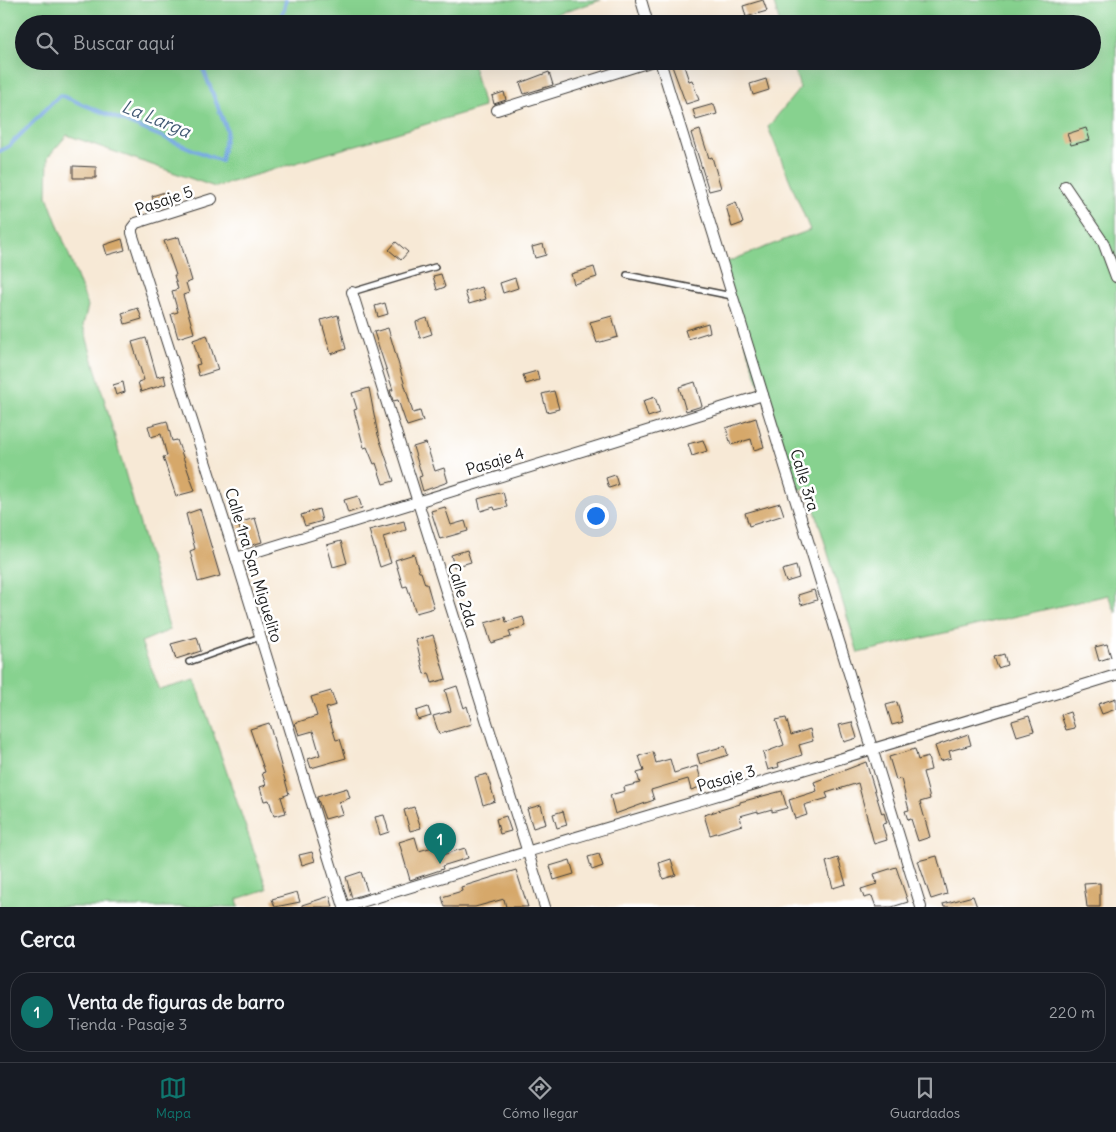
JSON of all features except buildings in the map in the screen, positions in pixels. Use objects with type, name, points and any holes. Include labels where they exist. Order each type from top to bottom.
[{"type":"street","points":[[641,0],[645,15]]},
{"type":"street","points":[[497,110],[624,70]]},
{"type":"street","name":"Calle 3ra","points":[[663,70],[921,907]]},
{"type":"street","points":[[1065,186],[1103,242],[1116,277]]},
{"type":"street","name":"Pasaje 5","points":[[132,233],[132,228],[136,223],[212,199]]},
{"type":"street","name":"Calle 1ra San Miguelito","points":[[132,233],[236,558],[344,907]]},
{"type":"street","name":"Calle 2da","points":[[352,292],[545,907]]},
{"type":"street","name":"Pasaje 4","points":[[236,558],[418,500],[763,395]]},
{"type":"street","name":"Pasaje 3","points":[[344,907],[528,851],[873,751],[1116,676]]},
{"type":"lane","points":[[352,292],[435,267]]},
{"type":"lane","points":[[627,275],[733,296]]},
{"type":"lane","points":[[189,662],[260,637]]},
{"type":"green space","points":[[0,0],[601,0],[555,15],[15,15],[15,70],[474,70],[484,107],[215,187],[67,135],[48,157],[47,196],[88,306],[83,325],[170,630],[141,642],[160,690],[195,680],[267,889],[237,899],[239,907],[0,907]]},
{"type":"green space","points":[[773,0],[1116,0],[1116,613],[1108,595],[858,653],[808,487],[795,491],[719,265],[810,230],[768,127],[800,88],[795,70],[1101,70],[1101,15],[777,15]]},
{"type":"waterway","name":"La Larga","points":[[281,15],[286,0]]},
{"type":"waterway","name":"La Larga","points":[[0,151],[9,146],[60,95],[221,161],[227,130],[204,70]]},
{"type":"place","name":"Venta de figuras de barro","points":[[440,864]]}]
